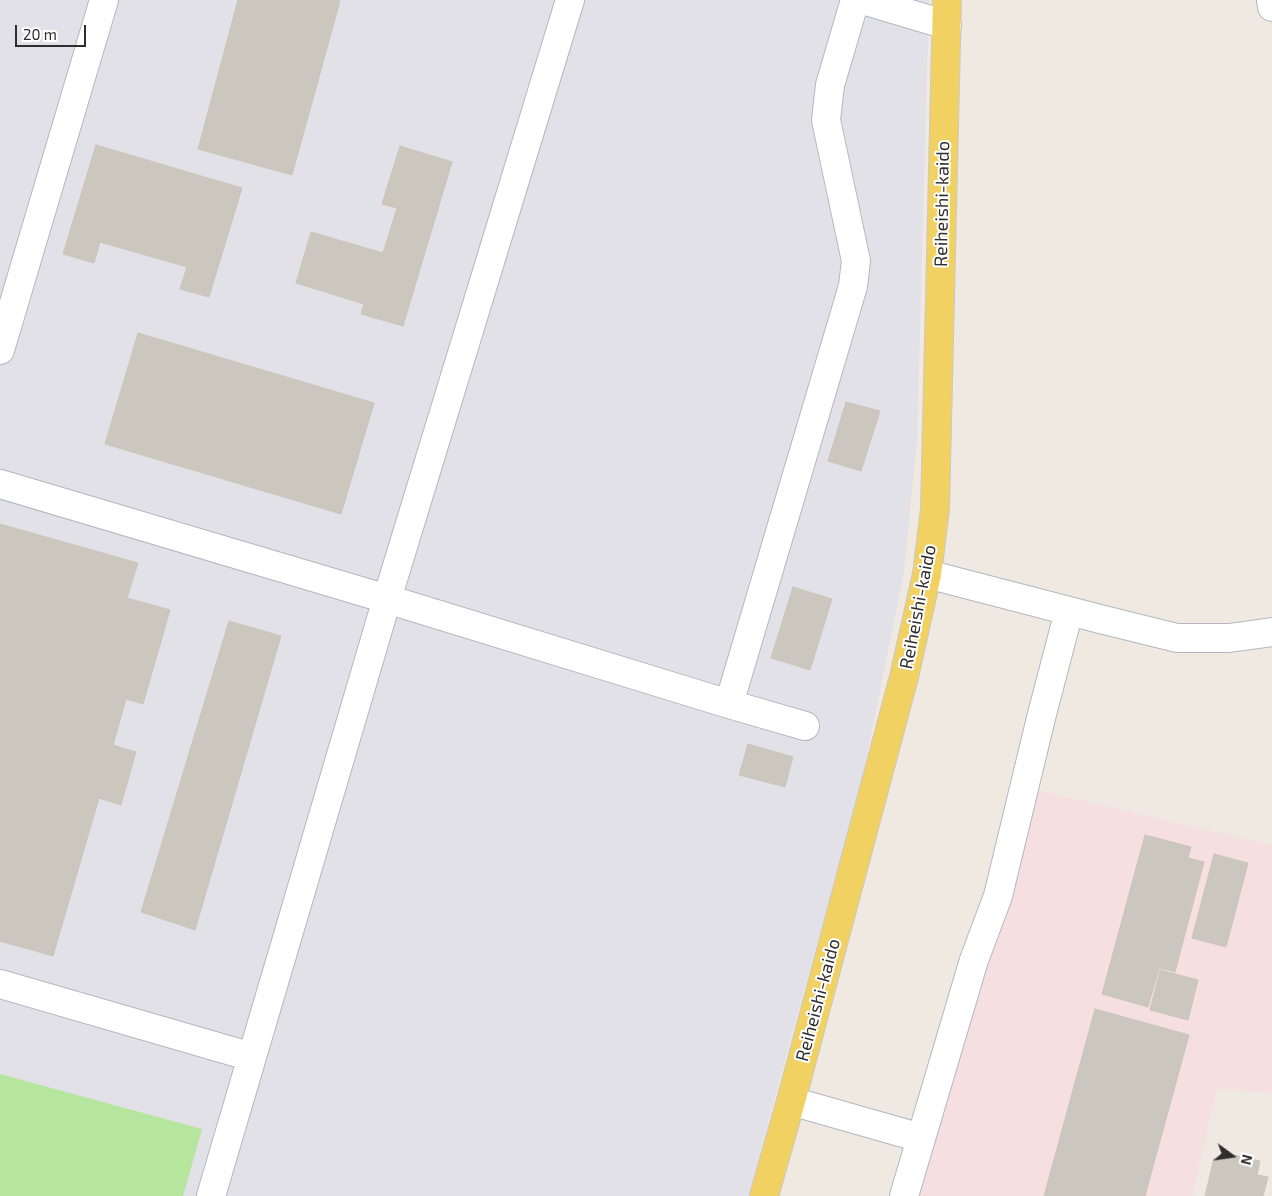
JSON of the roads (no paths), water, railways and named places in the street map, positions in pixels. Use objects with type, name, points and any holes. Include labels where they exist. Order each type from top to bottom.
[{"type":"main road","name":"Reiheishi-kaido","points":[[764,1196],[904,677],[927,574],[935,509],[947,12]]},
{"type":"street","points":[[0,350],[104,0]]},
{"type":"street","points":[[211,1196],[388,599],[570,0]]},
{"type":"street","points":[[729,704],[852,286],[856,261],[826,120],[830,85],[855,0]]},
{"type":"street","points":[[863,0],[947,12]]},
{"type":"street","points":[[1270,0],[1272,7]]},
{"type":"street","points":[[0,484],[388,599],[804,726]]},
{"type":"street","points":[[927,574],[1176,638],[1229,638],[1272,632]]},
{"type":"street","points":[[904,1196],[974,960],[998,896],[1069,611]]},
{"type":"street","points":[[0,984],[252,1057]]},
{"type":"street","points":[[791,1101],[921,1138]]}]
